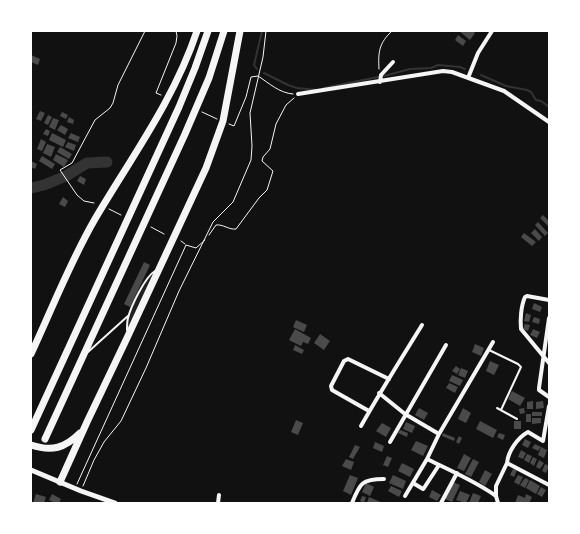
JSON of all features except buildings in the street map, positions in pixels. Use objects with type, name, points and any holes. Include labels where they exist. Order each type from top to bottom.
[{"type":"highway","points":[[31,354],[71,265],[94,221],[153,125],[168,97],[197,31]]},
{"type":"highway","points":[[31,430],[179,107],[208,31]]},
{"type":"highway","points":[[45,439],[185,134],[209,78],[224,31]]},
{"type":"highway","points":[[60,482],[206,168],[223,121],[240,31]]},
{"type":"highway","points":[[31,445],[52,449],[63,446],[80,433],[87,422]]},
{"type":"street","points":[[468,78],[478,52],[492,31]]},
{"type":"street","points":[[380,82],[381,75],[393,62]]},
{"type":"street","points":[[298,94],[380,82],[424,73],[452,72],[504,91],[549,122]]},
{"type":"street","points":[[549,300],[525,297],[520,325],[521,329],[549,363]]},
{"type":"street","points":[[549,318],[539,390],[549,397]]},
{"type":"street","points":[[361,426],[379,393],[422,325]]},
{"type":"street","points":[[406,496],[439,434],[493,342]]},
{"type":"street","points":[[390,442],[446,345]]},
{"type":"street","points":[[369,411],[332,390],[331,386],[344,361],[348,359],[389,379]]},
{"type":"street","points":[[379,393],[405,414],[439,434]]},
{"type":"street","points":[[544,441],[549,406]]},
{"type":"street","points":[[498,503],[496,486],[513,446],[528,432],[549,444]]},
{"type":"street","points":[[427,459],[485,488],[496,496]]},
{"type":"street","points":[[507,463],[549,485]]},
{"type":"street","points":[[413,483],[424,488],[439,465]]},
{"type":"street","points":[[31,470],[115,503]]},
{"type":"street","points":[[441,503],[457,473]]},
{"type":"street","points":[[352,503],[358,488],[364,482],[371,479],[384,479]]},
{"type":"street","points":[[218,503],[219,495]]},
{"type":"lane","points":[[127,338],[129,315],[143,284],[150,274],[160,268]]},
{"type":"lane","points":[[82,357],[129,315]]},
{"type":"lane","points":[[489,350],[521,367],[500,410]]},
{"type":"lane","points":[[497,408],[517,419]]},
{"type":"path","points":[[94,203],[84,201],[77,195],[60,170],[72,163],[95,120],[110,108],[118,85],[145,31]]},
{"type":"path","points":[[176,31],[176,43]]},
{"type":"path","points":[[81,491],[104,442],[121,421],[179,291],[214,222],[234,202],[251,160],[250,113],[263,57],[266,31]]},
{"type":"path","points":[[381,75],[378,68],[379,49],[392,31]]},
{"type":"path","points":[[246,96],[251,77],[258,76],[276,89],[298,94]]},
{"type":"path","points":[[181,241],[186,245],[196,248],[206,239],[216,224],[236,229],[267,190],[273,171],[262,161],[263,157],[270,149],[276,124],[286,105],[298,94]]},
{"type":"path","points":[[109,209],[121,215]]},
{"type":"path","points":[[150,228],[164,234]]},
{"type":"path","points":[[75,488],[186,245]]},
{"type":"shaded area","points":[[160,268],[127,338],[129,315],[143,284],[150,274]]},
{"type":"waterway","points":[[257,69],[254,65],[262,31]]},
{"type":"waterway","points":[[384,76],[410,69],[431,68],[438,65],[465,69]]},
{"type":"waterway","points":[[264,73],[297,88],[317,90]]},
{"type":"waterway","points":[[481,75],[506,86],[527,90],[531,92],[536,100],[549,107]]},
{"type":"waterway","points":[[324,88],[378,77]]},
{"type":"waterway","points":[[31,188],[66,176],[87,163],[107,162]]}]
